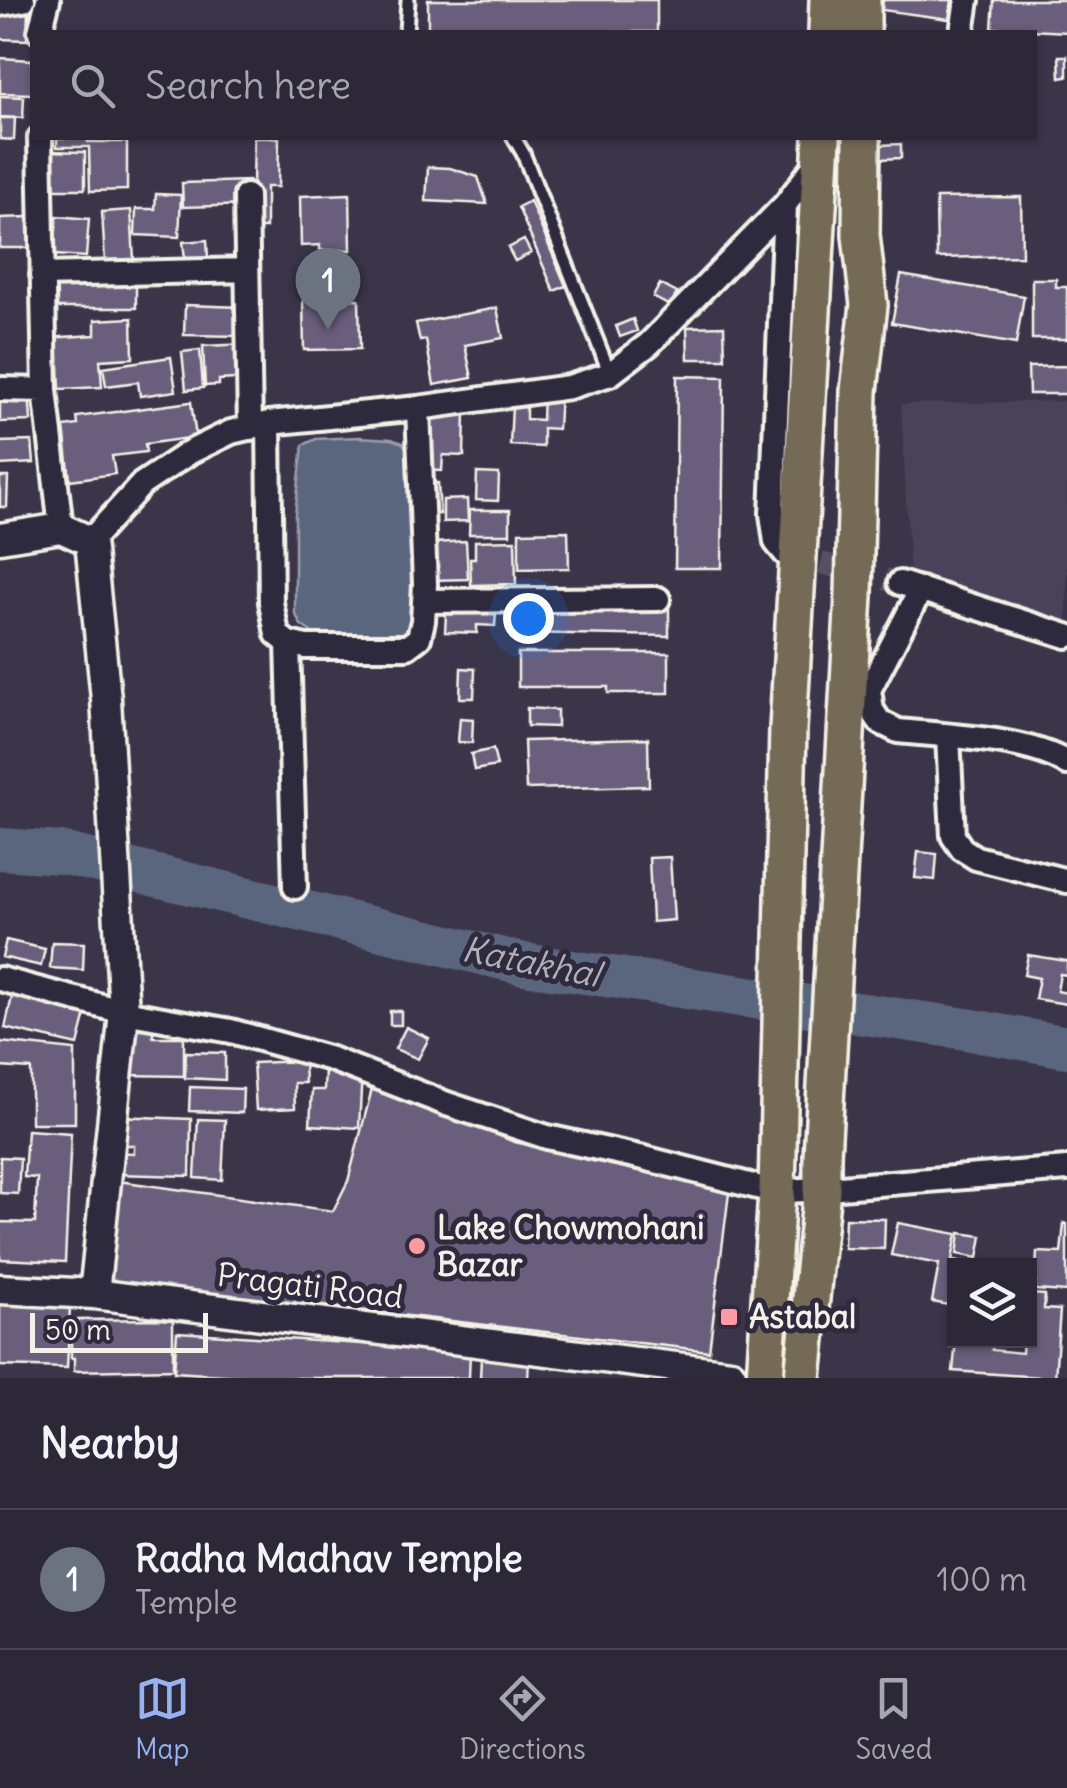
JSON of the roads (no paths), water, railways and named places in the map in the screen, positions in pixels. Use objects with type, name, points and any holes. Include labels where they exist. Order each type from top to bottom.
[{"type":"main road","points":[[827,30],[828,0]]},
{"type":"main road","points":[[862,0],[862,30]]},
{"type":"main road","points":[[803,1378],[822,1172],[852,619],[859,391],[869,305],[861,235],[862,140]]},
{"type":"main road","points":[[766,1378],[778,1176],[792,560],[821,148]]},
{"type":"main road","points":[[792,560],[854,576]]},
{"type":"street","points":[[0,4],[23,0]]},
{"type":"street","points":[[40,30],[48,0]]},
{"type":"street","points":[[962,30],[967,0]]},
{"type":"street","points":[[40,140],[46,390],[61,528]]},
{"type":"street","points":[[94,1294],[124,1012],[106,699],[90,541],[142,484],[190,452],[231,432],[260,425],[569,386],[610,374],[649,344],[784,206],[821,148]]},
{"type":"street","points":[[246,196],[247,270],[272,620],[276,634],[288,643],[306,647],[407,646],[419,638],[425,584],[418,408]]},
{"type":"street","points":[[784,206],[772,514],[776,542],[792,560]]},
{"type":"street","points":[[42,275],[247,270]]},
{"type":"street","points":[[0,389],[46,390]]},
{"type":"street","points":[[0,538],[61,528],[90,541]]},
{"type":"street","points":[[1067,636],[911,586],[869,690],[872,710],[880,722],[898,730],[1017,746],[1057,757],[1067,764]]},
{"type":"street","points":[[424,601],[658,599]]},
{"type":"street","points":[[288,643],[295,886]]},
{"type":"street","points":[[948,736],[953,836],[962,850],[976,858],[1067,881]]},
{"type":"street","points":[[0,979],[124,1012],[231,1032],[314,1054],[547,1137],[644,1158],[778,1176],[822,1172],[1067,1170]]},
{"type":"street","name":"Pragati Road","points":[[0,1290],[94,1294],[730,1374]]},
{"type":"lane","points":[[406,30],[408,0]]},
{"type":"lane","points":[[515,140],[610,374]]},
{"type":"water","points":[[358,437],[403,443],[413,459],[416,614],[412,628],[403,637],[314,634],[301,625],[295,613],[295,514],[303,445],[316,439]]},
{"type":"waterway","name":"Katakhal","points":[[0,849],[61,853],[524,964],[1067,1047]]},
{"type":"tunnel","points":[[789,555],[900,583]]},
{"type":"place","name":"Radha Madhav Temple","points":[[328,330]]},
{"type":"place","name":"Lake Chowmohani Bazar","points":[[417,1246]]},
{"type":"place","name":"Astabal","points":[[729,1317]]}]
